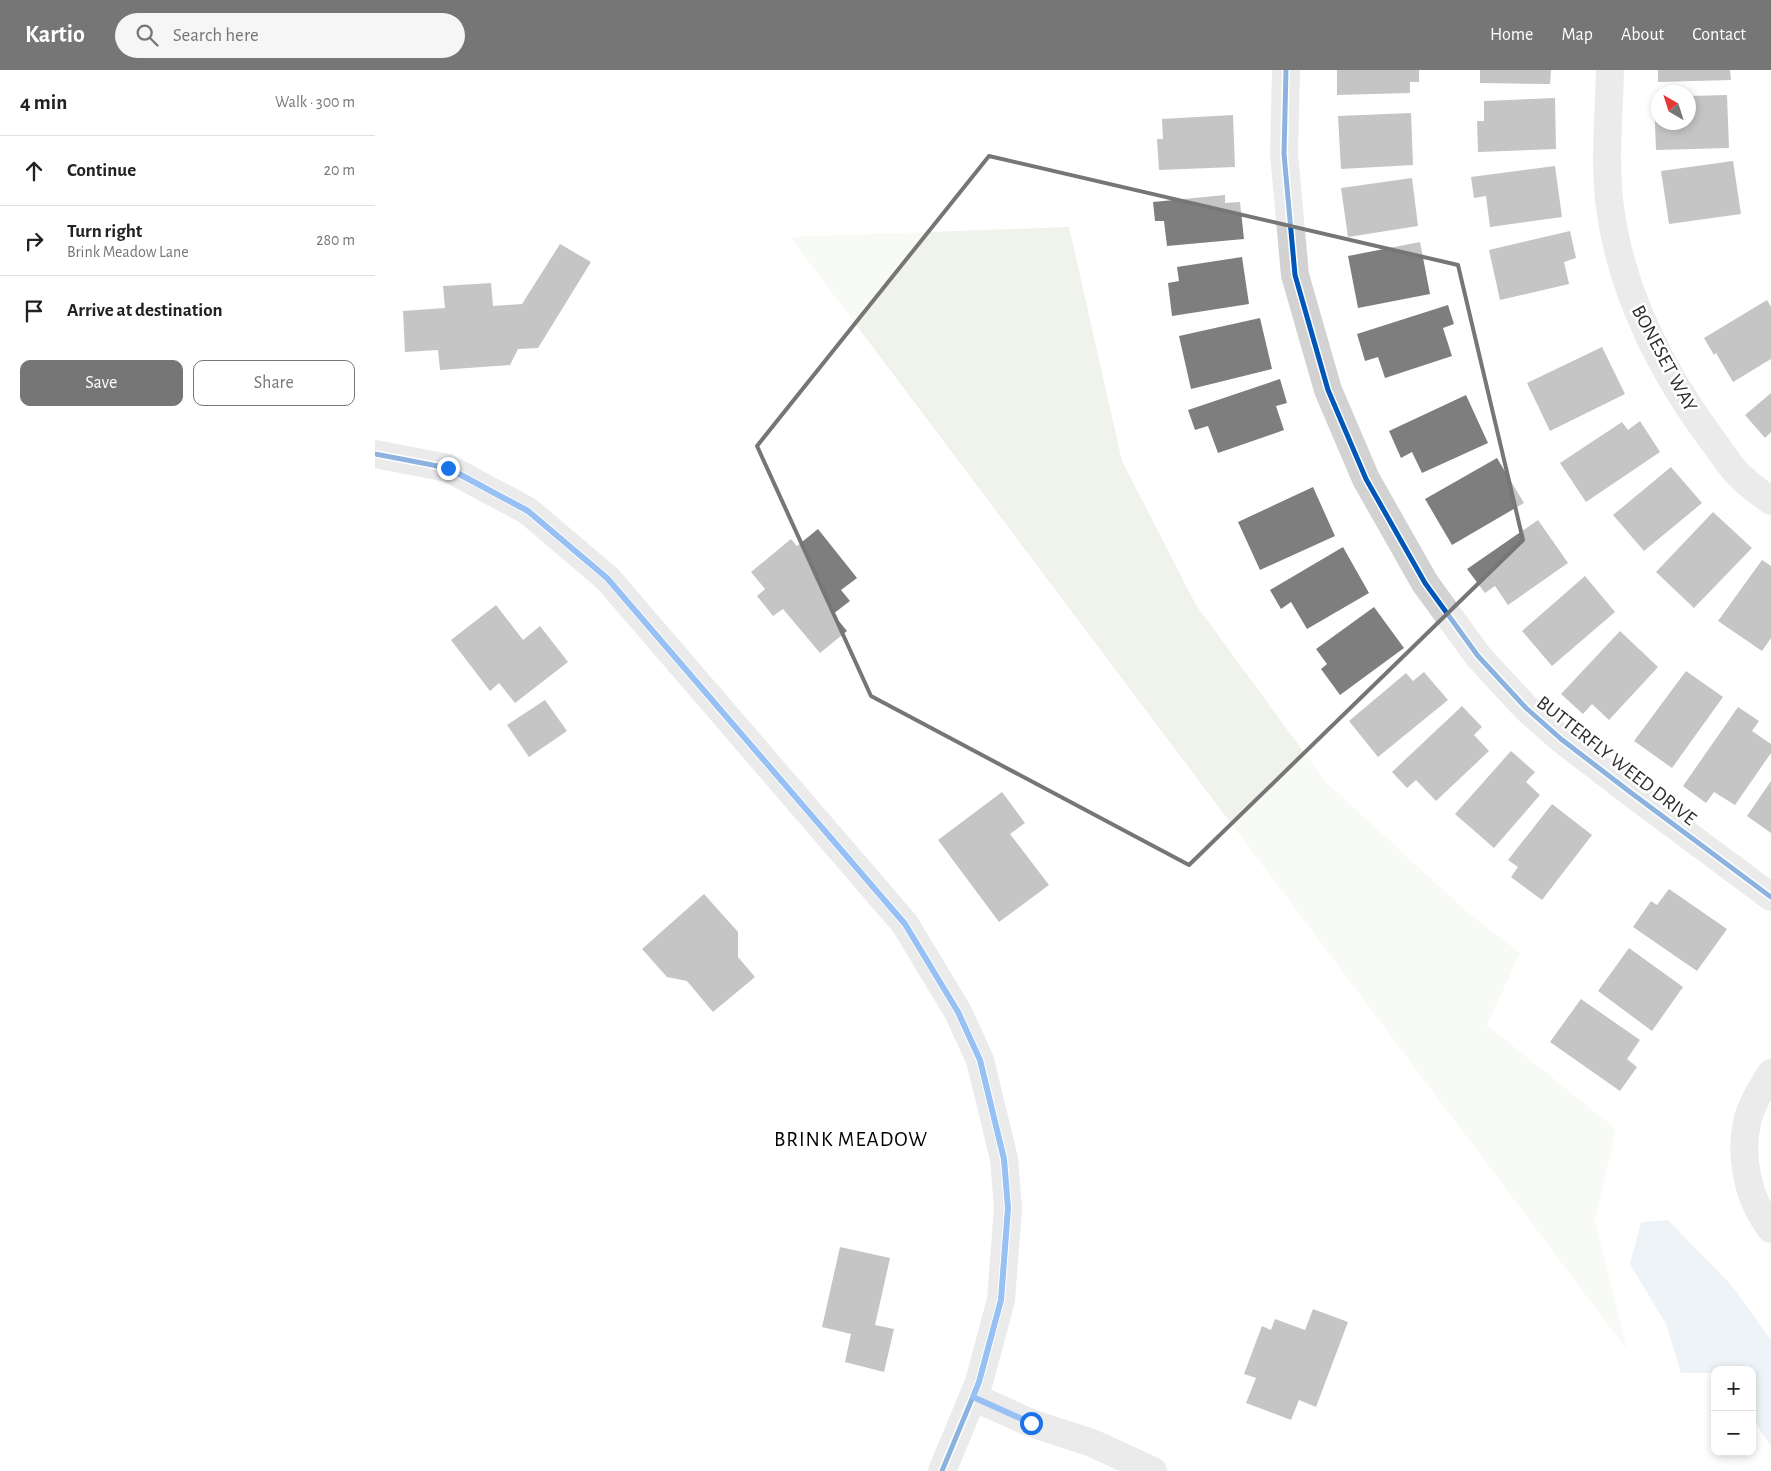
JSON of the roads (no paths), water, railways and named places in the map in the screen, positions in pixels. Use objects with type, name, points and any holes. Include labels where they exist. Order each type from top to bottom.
[{"type":"street","name":"BUTTERFLY WEED DRIVE","points":[[1286,70],[1284,154],[1295,275],[1328,390],[1366,479],[1425,583],[1478,656],[1526,708],[1561,739],[1771,897]]},
{"type":"street","name":"BONESET WAY","points":[[1610,70],[1608,154],[1610,206],[1617,245],[1632,295],[1658,354],[1696,418],[1740,476],[1771,501]]},
{"type":"street","points":[[375,454],[448,468],[528,511],[607,578],[905,924],[958,1012],[980,1060],[1004,1159],[1008,1208],[1001,1300],[979,1382],[942,1471]]},
{"type":"street","points":[[1771,1073],[1759,1092],[1749,1117],[1744,1142],[1746,1171],[1752,1195],[1771,1229]]},
{"type":"street","points":[[973,1397],[1031,1423],[1092,1443],[1153,1471]]},
{"type":"district","name":"BRINK MEADOW","points":[[851,1139]]}]
